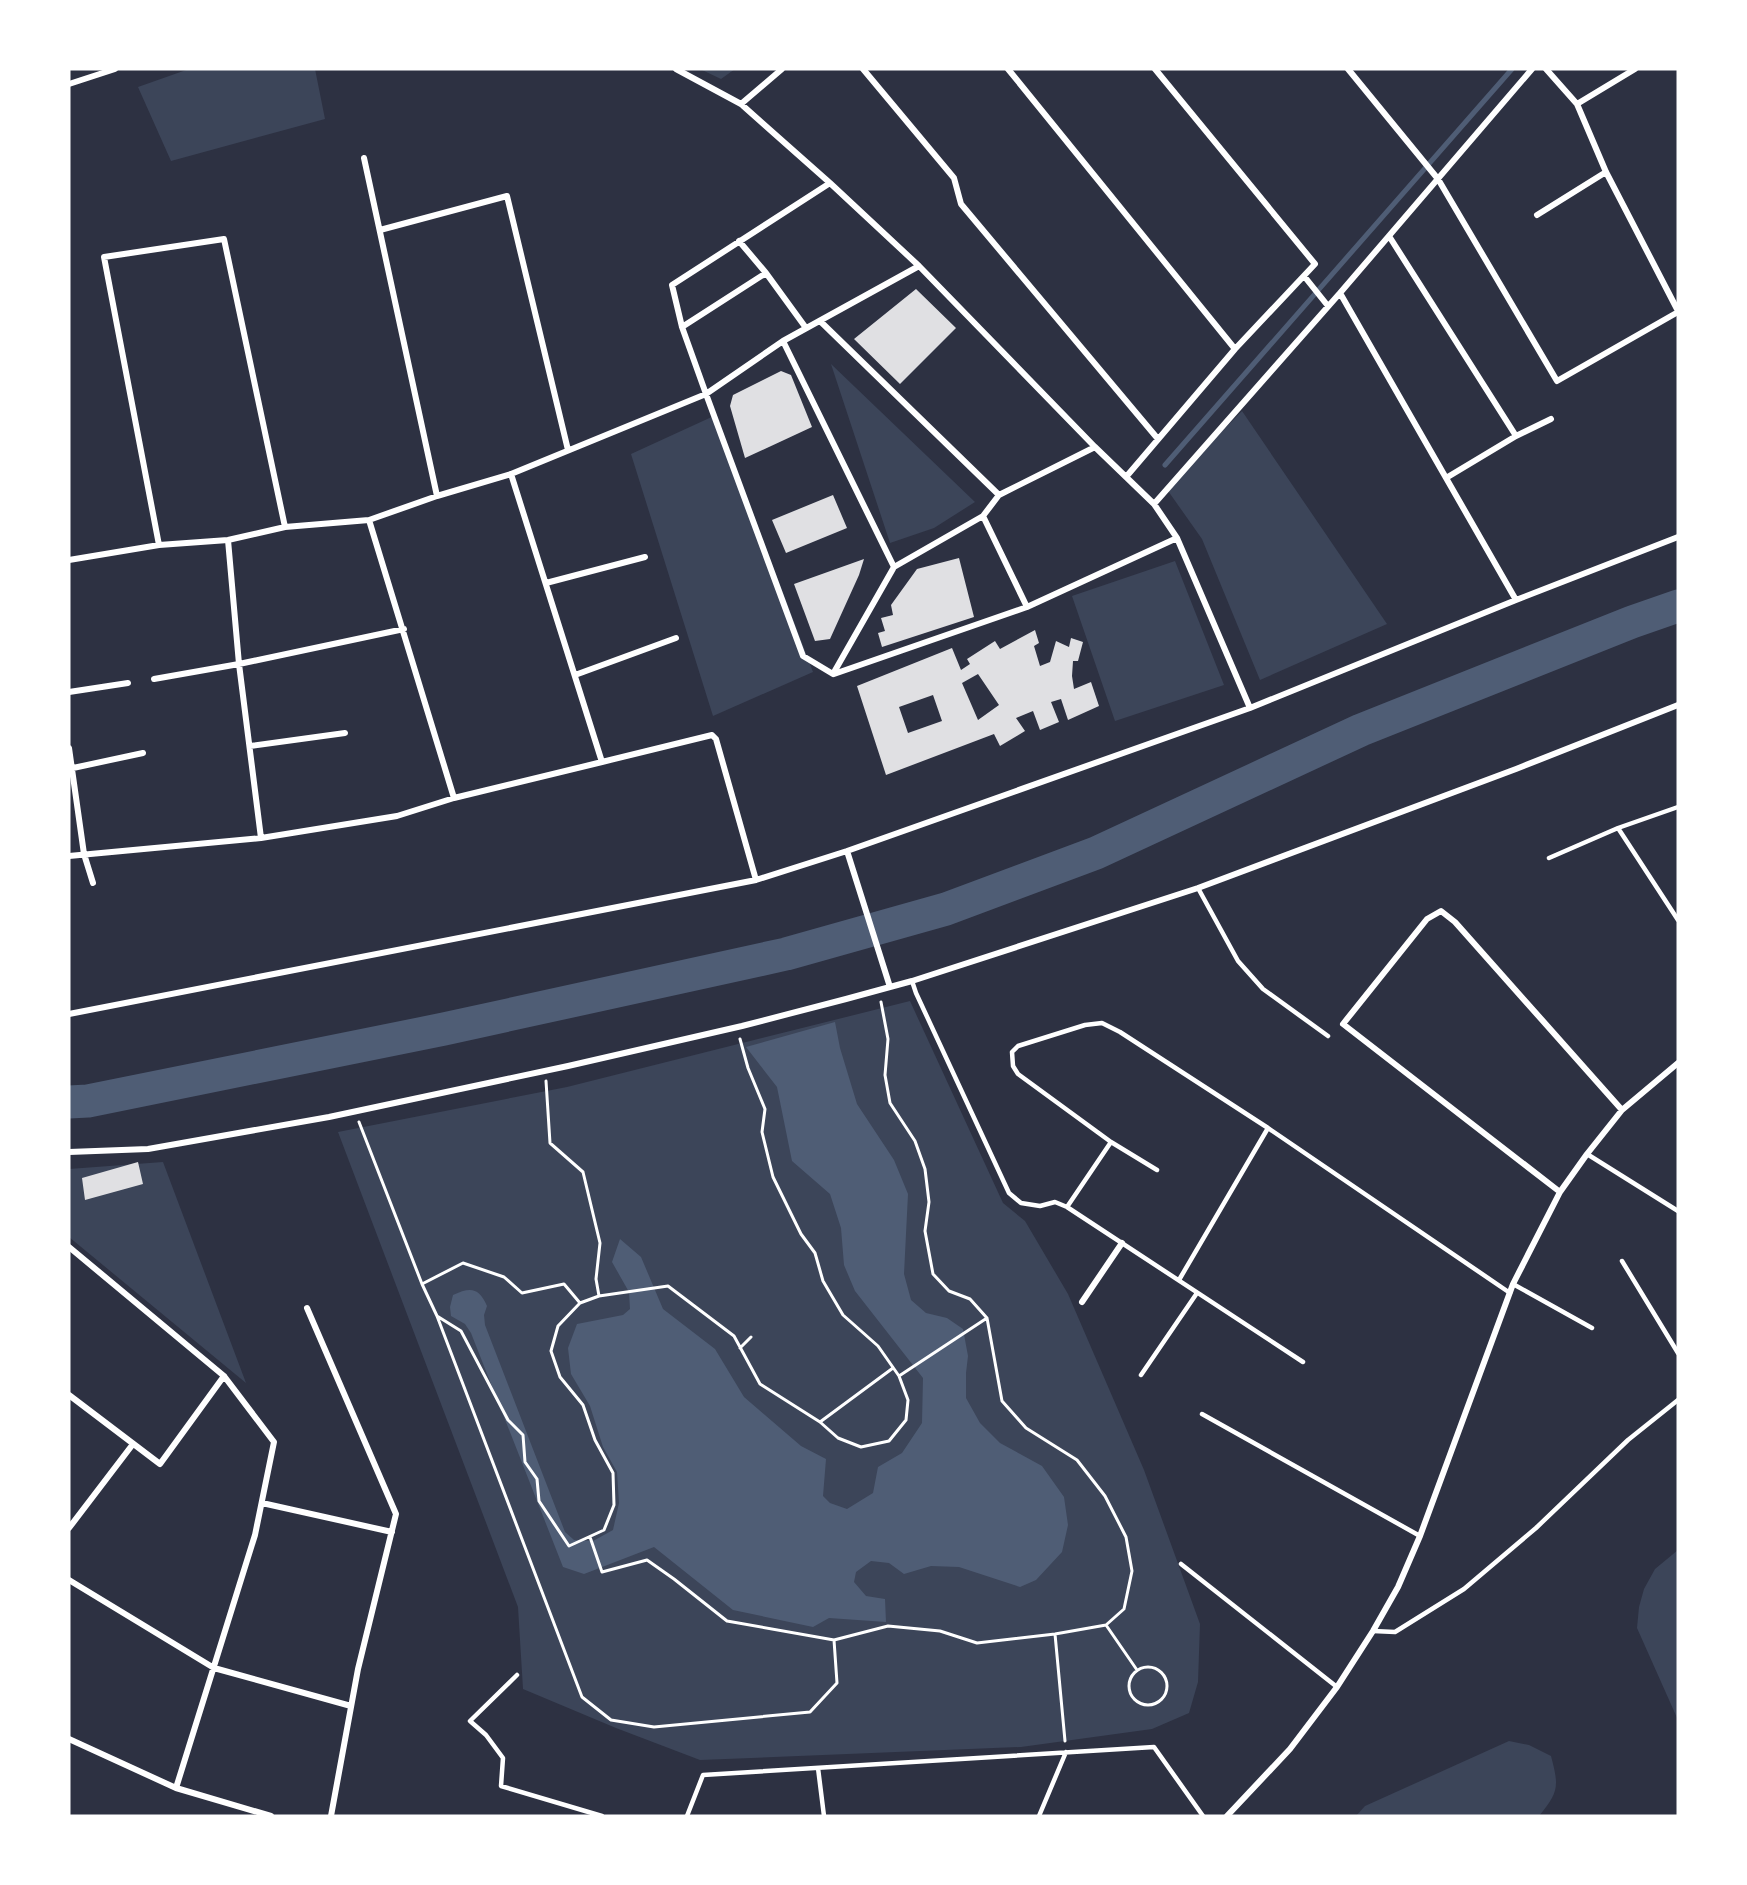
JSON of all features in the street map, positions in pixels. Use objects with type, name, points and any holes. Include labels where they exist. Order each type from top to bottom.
[{"type":"street","points":[[69,84],[115,69]]},
{"type":"street","points":[[676,69],[741,104],[830,183],[919,266],[1095,447],[1154,504],[1177,538],[1250,708]]},
{"type":"street","points":[[741,104],[782,69]]},
{"type":"street","points":[[863,69],[954,178],[961,204],[1158,439]]},
{"type":"street","points":[[1008,69],[1235,349]]},
{"type":"street","points":[[1126,477],[1235,349],[1315,264],[1155,69]]},
{"type":"street","points":[[1348,69],[1438,179],[1557,381],[1678,311],[1606,172],[1577,104],[1546,69]]},
{"type":"street","points":[[1154,504],[1340,293],[1532,69]]},
{"type":"street","points":[[1577,104],[1635,69]]},
{"type":"street","points":[[364,158],[437,496]]},
{"type":"street","points":[[1537,215],[1606,172]]},
{"type":"street","points":[[830,183],[672,285],[682,327],[803,656],[833,674]]},
{"type":"street","points":[[380,230],[507,196],[568,450]]},
{"type":"street","points":[[1389,236],[1516,436]]},
{"type":"street","points":[[159,544],[104,257],[225,238],[285,527]]},
{"type":"street","points":[[739,242],[766,273],[806,328]]},
{"type":"street","points":[[69,560],[159,544],[228,540],[285,527],[369,520],[437,496],[511,474],[706,394],[783,341],[919,266]]},
{"type":"street","points":[[682,327],[766,273]]},
{"type":"street","points":[[1304,276],[1328,306]]},
{"type":"street","points":[[1340,293],[1516,600]]},
{"type":"street","points":[[820,321],[999,495]]},
{"type":"street","points":[[783,341],[894,567]]},
{"type":"street","points":[[1446,478],[1516,436],[1551,419]]},
{"type":"street","points":[[833,674],[894,567],[983,516],[999,495],[1095,447]]},
{"type":"street","points":[[511,474],[602,762]]},
{"type":"street","points":[[983,516],[1027,607]]},
{"type":"street","points":[[369,520],[454,798]]},
{"type":"street","points":[[69,1014],[756,880],[847,851],[1250,708],[1678,537]]},
{"type":"street","points":[[833,674],[1027,607],[1177,538]]},
{"type":"street","points":[[228,540],[239,664],[261,838]]},
{"type":"street","points":[[546,583],[645,557]]},
{"type":"street","points":[[154,679],[239,664],[404,629]]},
{"type":"street","points":[[575,675],[676,638]]},
{"type":"street","points":[[69,692],[128,683]]},
{"type":"street","points":[[69,1152],[148,1149],[318,1119],[742,1026],[912,981],[1198,888],[1516,769],[1678,705]]},
{"type":"street","points":[[250,746],[345,733]]},
{"type":"street","points":[[69,856],[261,838],[397,816],[454,798],[712,735],[716,739],[756,880]]},
{"type":"street","points":[[69,748],[84,854],[93,883]]},
{"type":"street","points":[[73,768],[143,753]]},
{"type":"street","points":[[69,801],[77,800]]},
{"type":"street","points":[[847,851],[890,987]]},
{"type":"street","points":[[1560,1192],[1343,1024],[1427,919],[1441,911],[1455,922],[1622,1110]]},
{"type":"street","points":[[1227,1816],[1290,1749],[1337,1687],[1398,1587],[1420,1536],[1509,1293],[1560,1192],[1622,1110],[1678,1063]]},
{"type":"street","points":[[1083,1302],[1122,1243]]},
{"type":"street","points":[[69,1247],[224,1376],[274,1442],[255,1535],[176,1788]]},
{"type":"street","points":[[307,1308],[396,1514],[358,1669],[331,1816]]},
{"type":"street","points":[[69,1395],[159,1464],[224,1376]]},
{"type":"street","points":[[69,1528],[134,1444]]},
{"type":"street","points":[[262,1503],[392,1532]]},
{"type":"street","points":[[69,1580],[214,1668],[351,1706]]},
{"type":"street","points":[[69,1739],[176,1788],[271,1816]]},
{"type":"lane","points":[[1549,858],[1618,828],[1678,807]]},
{"type":"lane","points":[[1618,828],[1678,920]]},
{"type":"lane","points":[[1198,888],[1238,961],[1263,989],[1328,1036]]},
{"type":"lane","points":[[912,981],[1009,1193],[1021,1203],[1040,1206],[1055,1202],[1067,1207],[1303,1362]]},
{"type":"lane","points":[[1157,1170],[1111,1142],[1018,1074],[1013,1066],[1012,1052],[1018,1046],[1031,1041],[1084,1025],[1102,1023],[1120,1032],[1268,1128],[1509,1293]]},
{"type":"lane","points":[[1179,1280],[1268,1128]]},
{"type":"lane","points":[[1067,1207],[1111,1142]]},
{"type":"lane","points":[[1587,1154],[1678,1210]]},
{"type":"lane","points":[[1622,1261],[1678,1353]]},
{"type":"lane","points":[[1513,1284],[1592,1328]]},
{"type":"lane","points":[[1141,1375],[1197,1293]]},
{"type":"lane","points":[[1373,1631],[1395,1632],[1464,1589],[1536,1528],[1628,1440],[1678,1400]]},
{"type":"lane","points":[[1202,1414],[1420,1536]]},
{"type":"lane","points":[[1182,1564],[1337,1687]]},
{"type":"lane","points":[[517,1675],[470,1721],[486,1735],[503,1758],[501,1786],[602,1816]]},
{"type":"lane","points":[[687,1816],[703,1775],[1154,1747],[1203,1816]]},
{"type":"lane","points":[[1040,1816],[1066,1752]]},
{"type":"lane","points":[[818,1768],[824,1816]]},
{"type":"path","points":[[590,1537],[602,1572],[647,1560],[727,1621],[834,1640],[888,1626],[940,1631],[977,1643],[1055,1634],[1106,1624],[1124,1609],[1132,1571],[1126,1538],[1105,1496],[1077,1460],[1026,1428],[1002,1401],[987,1317],[970,1299],[949,1291],[933,1274],[925,1231],[929,1202],[925,1169],[915,1140],[890,1103],[885,1075],[888,1039],[882,1002]]},
{"type":"path","points":[[437,1316],[461,1331],[508,1420],[523,1435],[525,1461],[537,1479],[539,1501],[568,1546],[604,1530],[614,1505],[613,1473],[595,1440],[583,1405],[560,1377],[551,1351],[558,1326],[580,1303],[599,1296],[668,1286],[734,1336],[760,1384],[820,1422],[838,1438],[861,1447],[889,1441],[906,1420],[909,1400],[899,1376],[878,1346],[843,1315],[823,1281],[815,1253],[801,1234],[773,1177],[762,1132],[765,1109],[748,1068],[740,1038]]},
{"type":"path","points":[[546,1079],[550,1143],[583,1172],[600,1243],[596,1279],[599,1296]]},
{"type":"path","points":[[359,1122],[422,1284],[437,1316],[582,1697],[611,1720],[654,1727],[810,1712],[837,1683],[834,1640]]},
{"type":"path","points":[[422,1284],[463,1263],[504,1277],[522,1293],[564,1284],[580,1303]]},
{"type":"path","points":[[899,1376],[987,1317]]},
{"type":"path","points":[[740,1348],[751,1337]]},
{"type":"path","points":[[820,1422],[893,1368]]},
{"type":"path","points":[[1106,1624],[1137,1670]]},
{"type":"path","points":[[1055,1634],[1066,1752]]},
{"type":"path","points":[[1154,1668],[1164,1675],[1168,1687],[1159,1702],[1146,1705],[1135,1699],[1129,1688],[1132,1675],[1137,1670],[1154,1668]]},
{"type":"shaded area","points":[[189,69],[315,69],[325,119],[171,161],[138,87]]},
{"type":"shaded area","points":[[700,69],[735,69],[721,79]]},
{"type":"shaded area","points":[[831,364],[975,502],[934,528],[890,543]]},
{"type":"shaded area","points":[[1242,411],[1387,624],[1260,680],[1202,539],[1166,488]]},
{"type":"shaded area","points":[[716,415],[813,672],[713,716],[631,454]]},
{"type":"shaded area","points":[[1175,561],[1224,685],[1115,721],[1072,596]]},
{"type":"shaded area","points":[[910,1001],[1003,1203],[1025,1221],[1068,1294],[1144,1470],[1200,1624],[1198,1682],[1189,1713],[1152,1729],[1021,1747],[700,1760],[523,1689],[518,1607],[338,1132],[567,1087]]},
{"type":"shaded area","points":[[835,1022],[840,1048],[857,1104],[894,1160],[908,1194],[904,1274],[911,1300],[926,1313],[947,1318],[963,1329],[968,1356],[966,1398],[980,1423],[1000,1443],[1042,1466],[1064,1497],[1068,1525],[1062,1552],[1036,1580],[1020,1587],[959,1567],[931,1566],[904,1574],[889,1563],[871,1561],[856,1572],[854,1582],[866,1596],[885,1599],[886,1622],[829,1618],[813,1627],[733,1610],[654,1547],[584,1574],[563,1567],[471,1333],[465,1324],[451,1316],[450,1307],[453,1295],[459,1292],[473,1290],[477,1292],[487,1306],[484,1315],[485,1325],[565,1532],[574,1540],[593,1541],[613,1530],[619,1503],[617,1472],[603,1447],[590,1406],[571,1374],[568,1348],[577,1324],[623,1315],[630,1309],[629,1292],[612,1262],[620,1239],[641,1257],[663,1309],[715,1349],[744,1397],[801,1446],[826,1459],[823,1496],[830,1503],[847,1509],[873,1493],[878,1467],[902,1453],[922,1423],[923,1378],[855,1291],[844,1265],[841,1228],[830,1194],[792,1161],[777,1087],[746,1047]]},
{"type":"shaded area","points":[[163,1162],[246,1383],[69,1237],[69,1169]]},
{"type":"shaded area","points":[[1678,1550],[1678,1720],[1637,1628],[1644,1589],[1655,1569]]},
{"type":"shaded area","points":[[1509,1741],[1529,1745],[1551,1756],[1556,1788],[1539,1816],[1356,1816],[1365,1806]]},
{"type":"building","points":[[916,289],[956,328],[900,384],[854,339]]},
{"type":"building","points":[[781,371],[791,375],[812,427],[745,458],[730,406],[733,395]]},
{"type":"building","points":[[833,495],[847,528],[786,553],[772,520]]},
{"type":"building","points":[[959,558],[974,617],[882,647],[878,633],[885,631],[881,618],[893,615],[891,605],[917,569]]},
{"type":"building","points":[[864,559],[830,639],[815,641],[794,584]]},
{"type":"building","points":[[1035,630],[1039,643],[1034,646],[1040,666],[1050,662],[1056,641],[1069,647],[1071,638],[1083,642],[1078,661],[1073,661],[1074,689],[1091,682],[1099,706],[1068,720],[1061,699],[1051,702],[1059,722],[1040,730],[1033,711],[1016,718],[1025,731],[1000,746],[994,734],[886,775],[857,686],[952,648],[961,670],[970,664],[967,659],[995,641],[1000,649]],"holes":[[[978,674],[999,705],[978,720],[962,683]],[[933,695],[942,721],[908,733],[899,707]]]},
{"type":"building","points":[[138,1162],[143,1184],[85,1200],[82,1178]]},
{"type":"waterway","points":[[1165,465],[1512,69]]},
{"type":"waterway","points":[[69,1102],[88,1101],[444,1029],[786,954],[946,909],[1096,853],[1361,730],[1632,622],[1678,606]]}]
